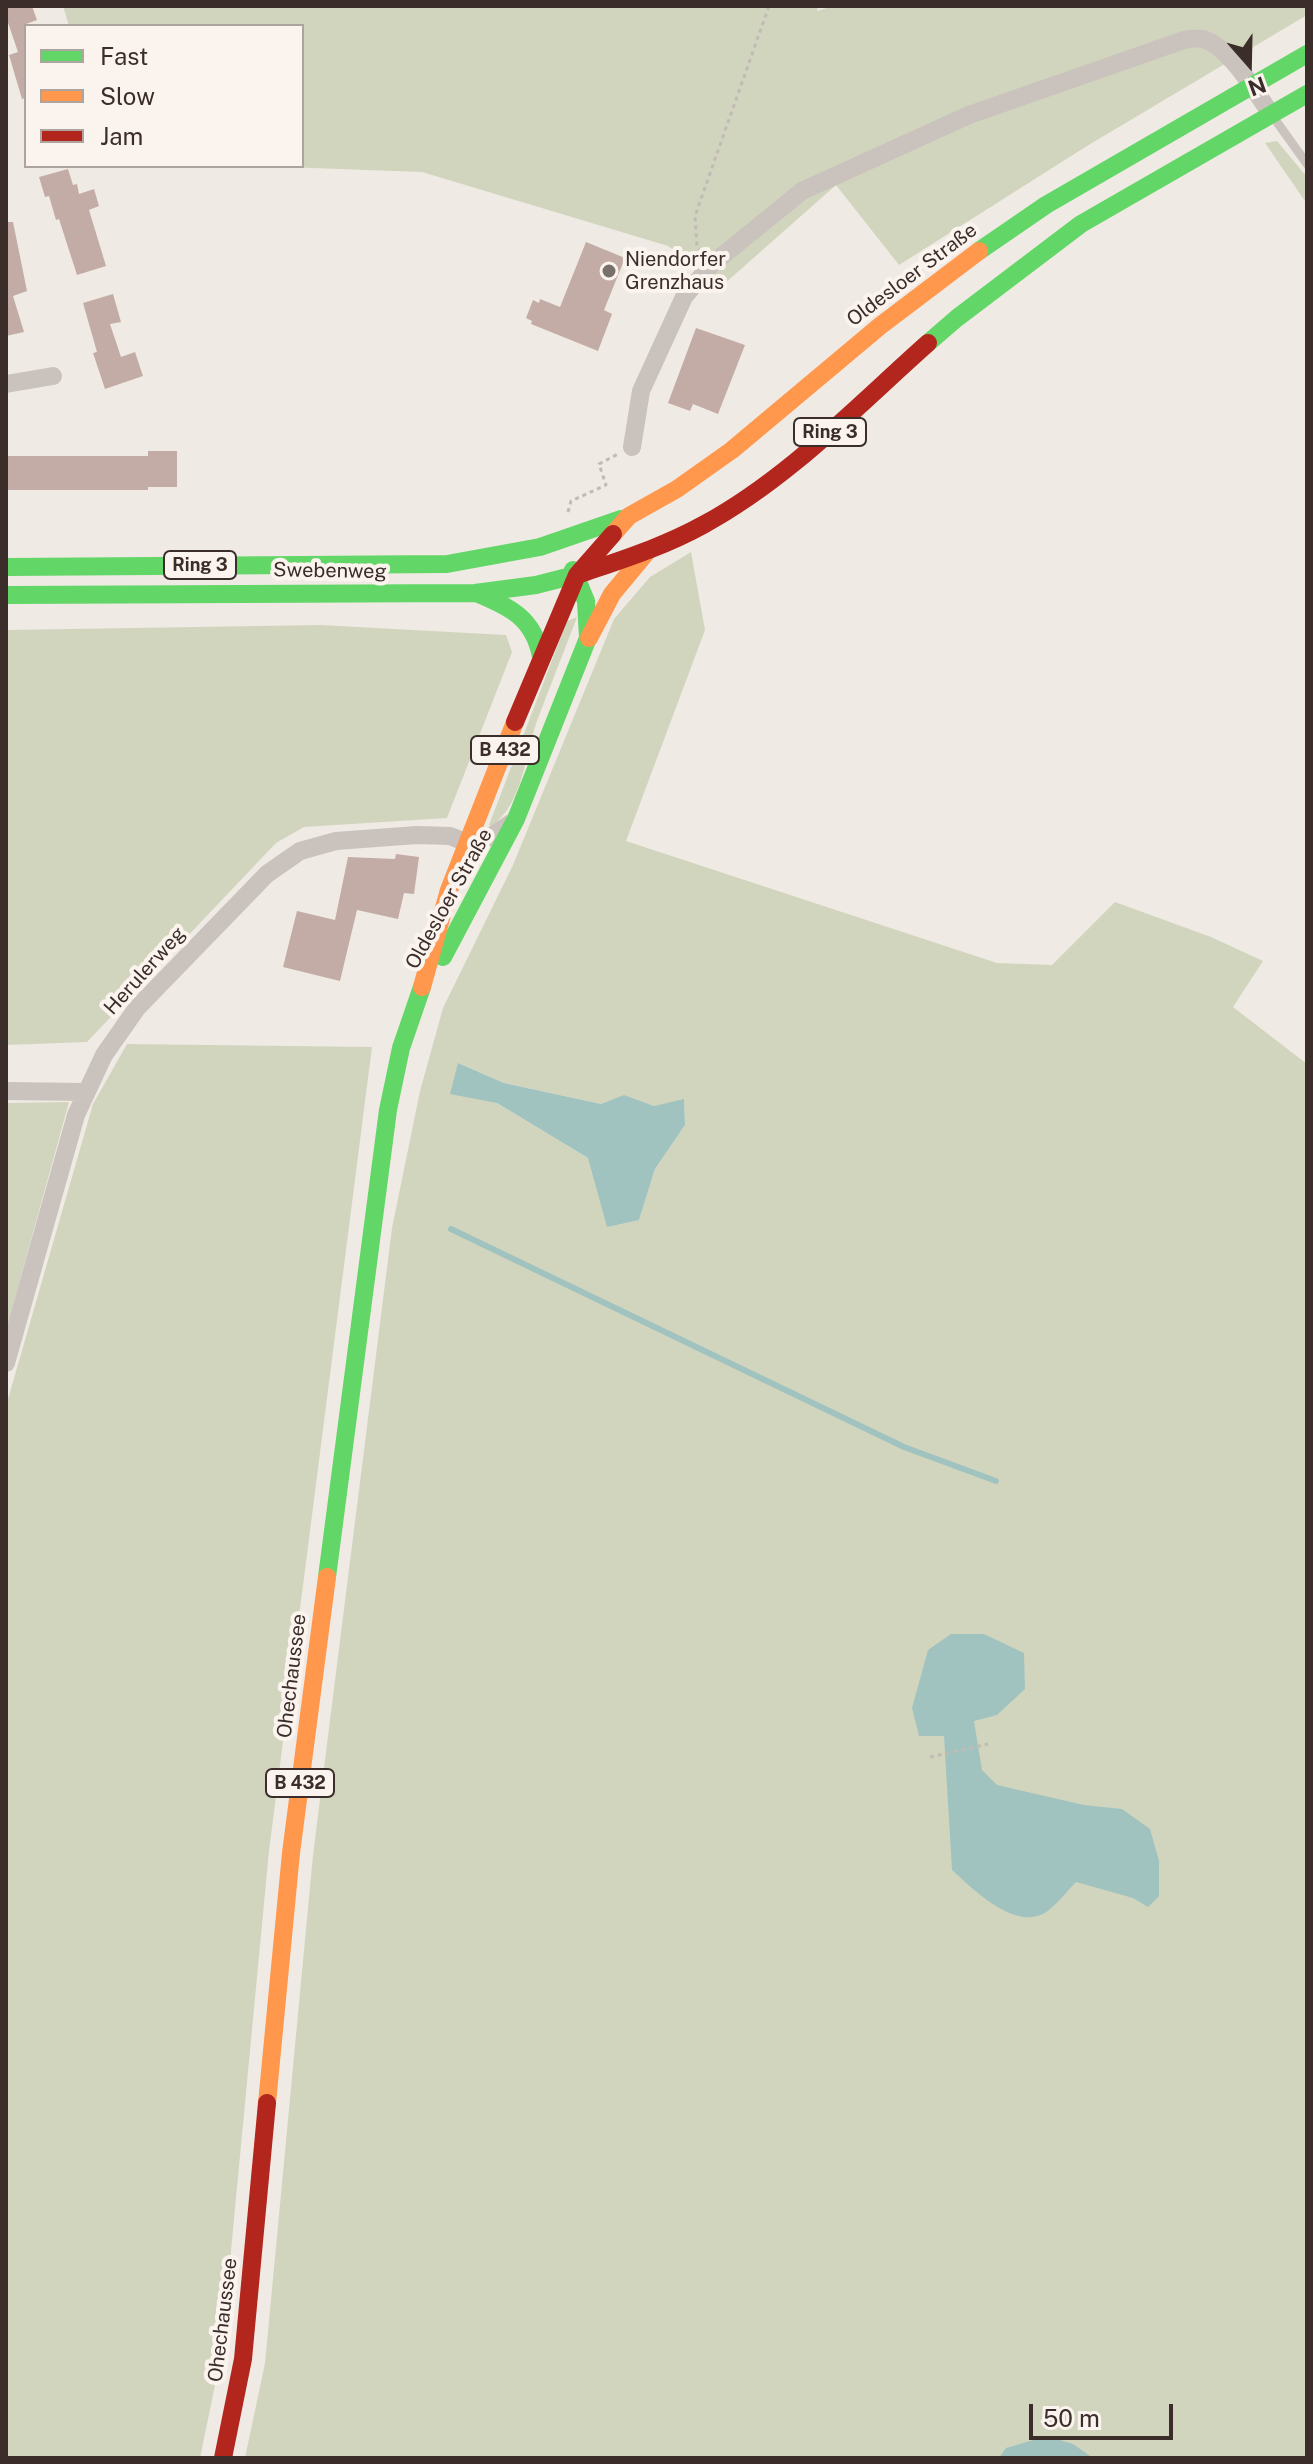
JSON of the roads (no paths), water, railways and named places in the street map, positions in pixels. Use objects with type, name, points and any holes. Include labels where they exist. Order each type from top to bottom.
[{"type":"main road","name":"Oldesloer Straße","points":[[419,999],[449,890],[541,657],[577,575],[629,516],[677,489],[719,460],[880,326],[967,259],[1046,205],[1307,54]]},
{"type":"main road","name":"Ring 3","points":[[648,551],[714,520],[772,481],[957,318],[1081,224],[1307,94]]},
{"type":"main road","name":"Swebenweg","points":[[6,567],[251,564],[425,566],[472,561],[540,547],[629,516]]},
{"type":"main road","points":[[540,547],[562,558],[577,575]]},
{"type":"main road","name":"Swebenweg","points":[[6,595],[475,593],[536,585],[648,551]]},
{"type":"main road","name":"B 432","points":[[588,638],[612,594],[648,551]]},
{"type":"main road","name":"Oldesloer Straße","points":[[419,999],[516,819],[588,638],[587,608],[577,575]]},
{"type":"main road","points":[[475,593],[512,609],[525,619],[537,638],[541,657]]},
{"type":"main road","name":"Ohechaussee","points":[[223,2458],[243,2359],[291,1853],[382,1150],[401,1048],[419,999]]},
{"type":"street","points":[[632,447],[641,391],[684,297],[711,265],[802,191],[969,115],[1184,40],[1202,39],[1216,46],[1252,86],[1271,114]]},
{"type":"street","points":[[6,384],[53,376]]},
{"type":"street","points":[[480,889],[480,863],[468,843],[490,837],[516,819]]},
{"type":"street","name":"Herulerweg","points":[[6,1363],[76,1115],[104,1055],[137,1008],[248,893],[286,859],[312,846],[336,841],[432,834],[450,836],[468,843]]},
{"type":"street","points":[[6,1091],[86,1092]]},
{"type":"lane","points":[[1271,114],[1307,164]]},
{"type":"water","points":[[458,1063],[504,1083],[601,1104],[624,1095],[654,1106],[684,1099],[685,1125],[655,1169],[639,1220],[607,1227],[588,1158],[497,1103],[450,1094]]},
{"type":"water","points":[[951,1634],[984,1634],[1024,1653],[1025,1689],[997,1715],[974,1721],[982,1770],[997,1785],[1084,1805],[1122,1809],[1150,1829],[1159,1861],[1159,1896],[1148,1907],[1133,1898],[1076,1882],[1049,1910],[1037,1916],[1024,1917],[984,1898],[952,1870],[944,1736],[919,1736],[912,1708],[928,1650]]},
{"type":"water","points":[[1047,2436],[1073,2444],[1093,2458],[999,2458],[1006,2448]]},
{"type":"waterway","points":[[451,1229],[904,1447],[996,1481]]},
{"type":"place","name":"Niendorfer Grenzhaus","points":[[609,271]]}]
